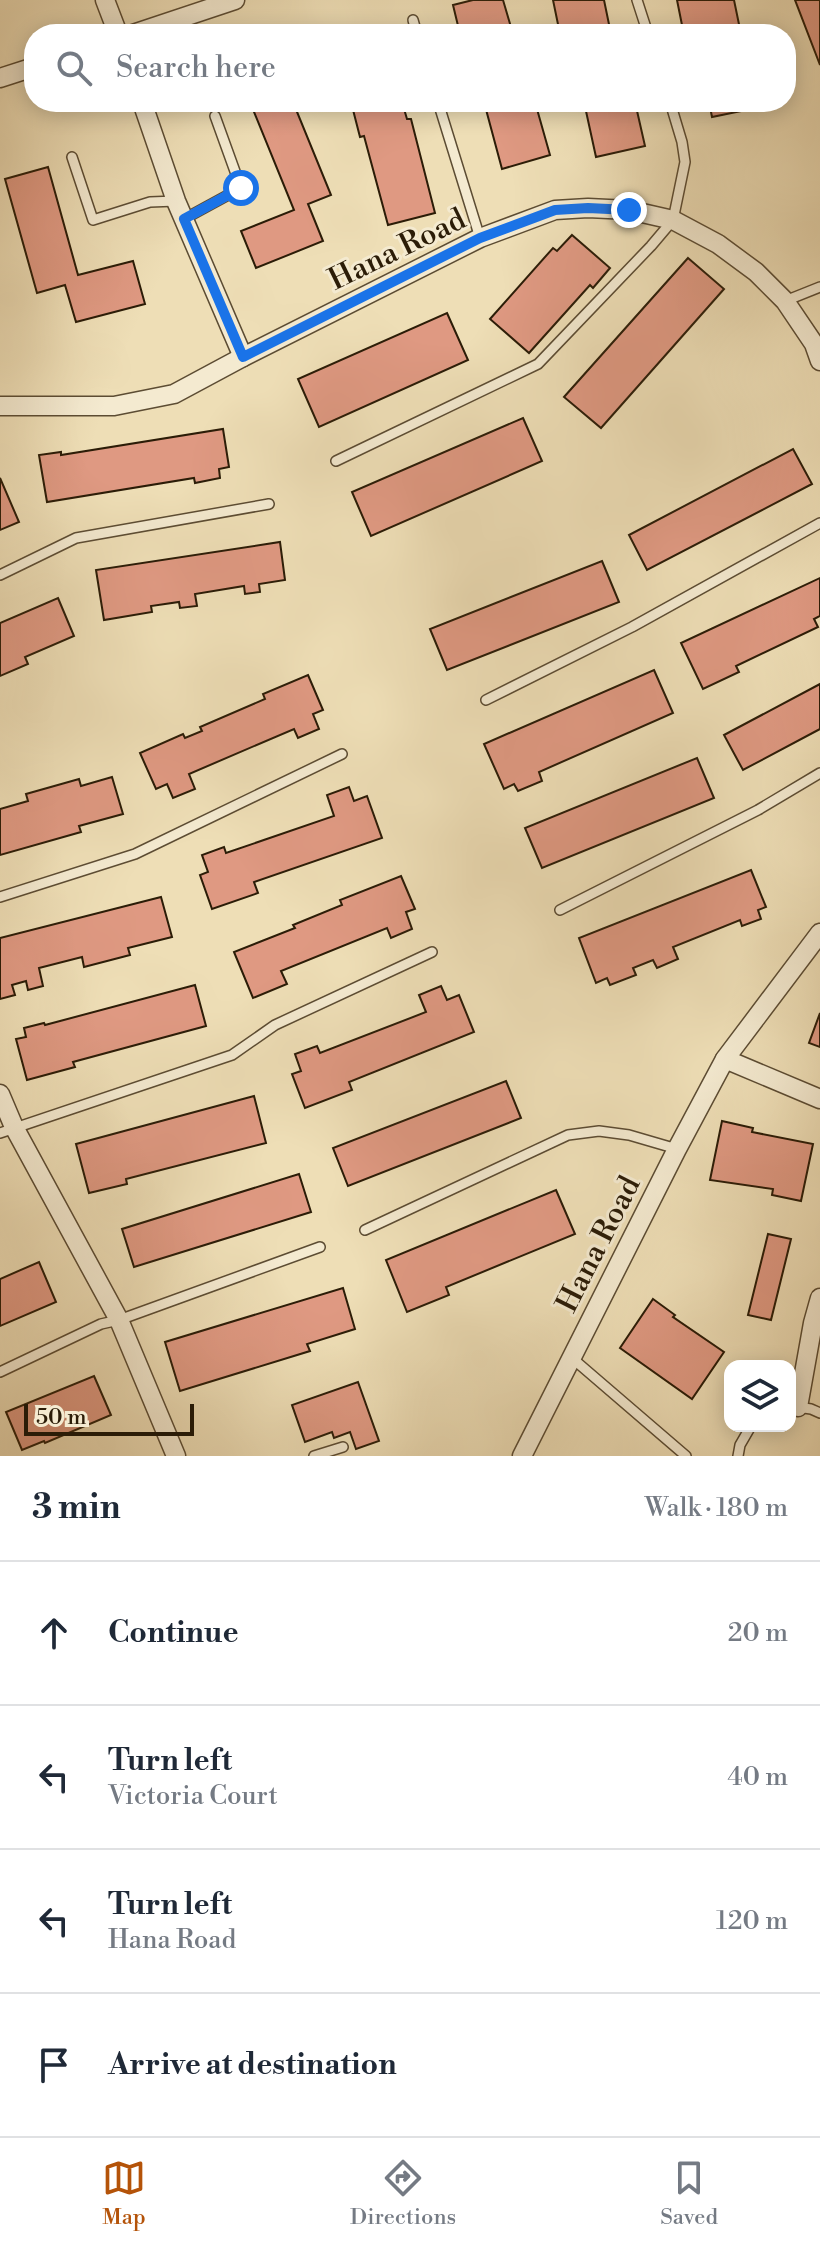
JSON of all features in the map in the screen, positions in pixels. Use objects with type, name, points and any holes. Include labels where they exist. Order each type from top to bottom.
[{"type":"street","points":[[105,0],[114,24]]},
{"type":"street","points":[[163,24],[235,0]]},
{"type":"street","points":[[0,78],[24,70]]},
{"type":"street","points":[[145,112],[176,201],[243,357]]},
{"type":"street","name":"Hana Road","points":[[0,406],[114,406],[174,394],[480,238],[555,210],[588,208],[629,210],[673,220],[718,244],[756,272],[785,301],[814,344],[820,361]]},
{"type":"street","name":"Hana Road","points":[[522,1456],[725,1059],[820,933]]},
{"type":"street","points":[[725,1059],[820,1099]]},
{"type":"street","points":[[0,1094],[7,1130],[119,1320],[176,1456]]},
{"type":"street","points":[[796,1397],[820,1298]]},
{"type":"lane","points":[[637,0],[645,24]]},
{"type":"lane","points":[[413,20],[414,24]]},
{"type":"lane","points":[[441,112],[480,238]]},
{"type":"lane","points":[[336,461],[538,364],[673,220],[685,162],[673,112]]},
{"type":"lane","points":[[184,219],[241,188],[215,116]]},
{"type":"lane","points":[[72,157],[93,220],[150,202],[176,201]]},
{"type":"lane","points":[[785,301],[820,287]]},
{"type":"lane","points":[[0,575],[76,538],[269,504]]},
{"type":"lane","points":[[486,700],[632,627],[820,523]]},
{"type":"lane","points":[[0,897],[135,854],[342,754]]},
{"type":"lane","points":[[560,910],[758,810],[820,773]]},
{"type":"lane","points":[[7,1130],[232,1055],[275,1025],[432,952]]},
{"type":"lane","points":[[365,1230],[568,1135],[599,1131],[629,1135],[677,1149]]},
{"type":"lane","points":[[0,1372],[101,1324],[320,1247]]},
{"type":"lane","points":[[572,1358],[686,1456]]},
{"type":"lane","points":[[796,1406],[820,1413]]},
{"type":"lane","points":[[738,1456],[748,1432]]},
{"type":"lane","points":[[314,1456],[343,1447]]},
{"type":"building","points":[[473,0],[503,0],[510,24],[458,24],[453,5]]},
{"type":"building","points":[[553,0],[604,0],[609,24],[558,24]]},
{"type":"building","points":[[677,0],[734,0],[739,24],[682,24]]},
{"type":"building","points":[[795,0],[820,0],[820,65]]},
{"type":"building","points":[[254,112],[297,112],[331,195],[308,204],[323,241],[256,268],[241,231],[294,210]]},
{"type":"building","points":[[354,112],[405,112],[407,119],[411,119],[435,213],[388,225],[364,136],[360,137]]},
{"type":"building","points":[[487,112],[538,112],[550,155],[502,169]]},
{"type":"building","points":[[586,112],[637,112],[645,146],[596,157]]},
{"type":"building","points":[[711,112],[736,112],[712,117]]},
{"type":"building","points":[[48,167],[78,275],[133,261],[145,304],[76,322],[65,285],[37,293],[5,179]]},
{"type":"building","points":[[572,235],[610,268],[593,288],[590,285],[529,353],[490,319],[553,248],[557,251]]},
{"type":"building","points":[[688,258],[724,289],[601,428],[564,397]]},
{"type":"building","points":[[447,313],[468,360],[319,427],[298,379]]},
{"type":"building","points":[[523,418],[542,461],[371,536],[352,492]]},
{"type":"building","points":[[223,429],[229,467],[219,469],[220,478],[195,483],[194,478],[47,502],[39,455],[61,452],[61,455]]},
{"type":"building","points":[[793,449],[812,484],[647,570],[629,535]]},
{"type":"building","points":[[0,478],[19,522],[0,530]]},
{"type":"building","points":[[280,542],[285,580],[259,584],[260,592],[245,594],[244,586],[195,594],[197,606],[180,608],[179,602],[151,606],[152,612],[104,620],[96,570]]},
{"type":"building","points":[[602,561],[619,602],[447,670],[430,629]]},
{"type":"building","points":[[820,578],[820,616],[814,619],[818,627],[736,666],[739,672],[703,689],[681,643]]},
{"type":"building","points":[[58,598],[74,636],[25,657],[28,664],[0,676],[0,623]]},
{"type":"building","points":[[654,670],[673,713],[539,772],[542,781],[518,791],[514,784],[504,789],[484,744]]},
{"type":"building","points":[[308,675],[323,710],[313,714],[319,729],[298,738],[294,729],[189,774],[195,789],[173,798],[167,784],[156,789],[140,753],[183,734],[185,738],[202,731],[200,727],[265,699],[263,694]]},
{"type":"building","points":[[820,684],[820,729],[743,770],[724,735]]},
{"type":"building","points":[[697,758],[714,798],[542,868],[525,828]]},
{"type":"building","points":[[112,777],[123,814],[79,826],[81,832],[0,855],[0,809],[28,801],[26,794],[79,779],[81,786]]},
{"type":"building","points":[[349,787],[354,801],[367,796],[382,838],[254,882],[258,893],[212,909],[200,875],[208,872],[202,855],[224,847],[226,853],[334,816],[327,795]]},
{"type":"building","points":[[751,870],[766,907],[758,910],[761,919],[742,926],[740,920],[673,947],[678,959],[657,968],[653,960],[633,968],[636,975],[610,985],[607,978],[596,983],[579,938]]},
{"type":"building","points":[[401,876],[415,909],[406,912],[412,929],[391,938],[387,928],[281,971],[287,984],[253,998],[234,952],[342,905],[340,900]]},
{"type":"building","points":[[161,897],[172,937],[128,948],[130,955],[84,967],[82,957],[39,968],[43,986],[28,990],[26,981],[12,985],[15,995],[0,999],[0,938]]},
{"type":"building","points":[[195,985],[206,1026],[73,1062],[75,1067],[27,1080],[16,1039],[26,1037],[24,1028]]},
{"type":"building","points":[[441,986],[447,1000],[459,995],[474,1032],[349,1082],[352,1090],[305,1108],[292,1074],[301,1071],[295,1054],[317,1046],[320,1053],[426,1012],[419,995]]},
{"type":"building","points":[[820,1013],[820,1047],[809,1043]]},
{"type":"building","points":[[506,1081],[521,1118],[348,1186],[333,1148]]},
{"type":"building","points":[[254,1096],[266,1143],[126,1179],[127,1184],[89,1193],[76,1144]]},
{"type":"building","points":[[722,1121],[753,1128],[752,1132],[813,1144],[801,1201],[772,1195],[773,1189],[710,1180]]},
{"type":"building","points":[[299,1174],[311,1212],[134,1267],[122,1229]]},
{"type":"building","points":[[556,1190],[575,1234],[446,1287],[449,1295],[407,1312],[386,1260]]},
{"type":"building","points":[[768,1234],[791,1239],[771,1320],[748,1315]]},
{"type":"building","points":[[39,1262],[56,1302],[0,1326],[0,1279]]},
{"type":"building","points":[[343,1288],[355,1329],[307,1344],[310,1351],[180,1391],[165,1342]]},
{"type":"building","points":[[653,1299],[675,1315],[673,1317],[724,1352],[692,1399],[620,1348]]},
{"type":"building","points":[[94,1376],[111,1415],[22,1450],[6,1412]]},
{"type":"building","points":[[358,1382],[379,1441],[356,1449],[350,1432],[334,1438],[332,1432],[305,1442],[292,1405]]},
{"type":"route","points":[[241,188],[184,219],[243,357],[480,238],[555,210],[629,210]]}]
